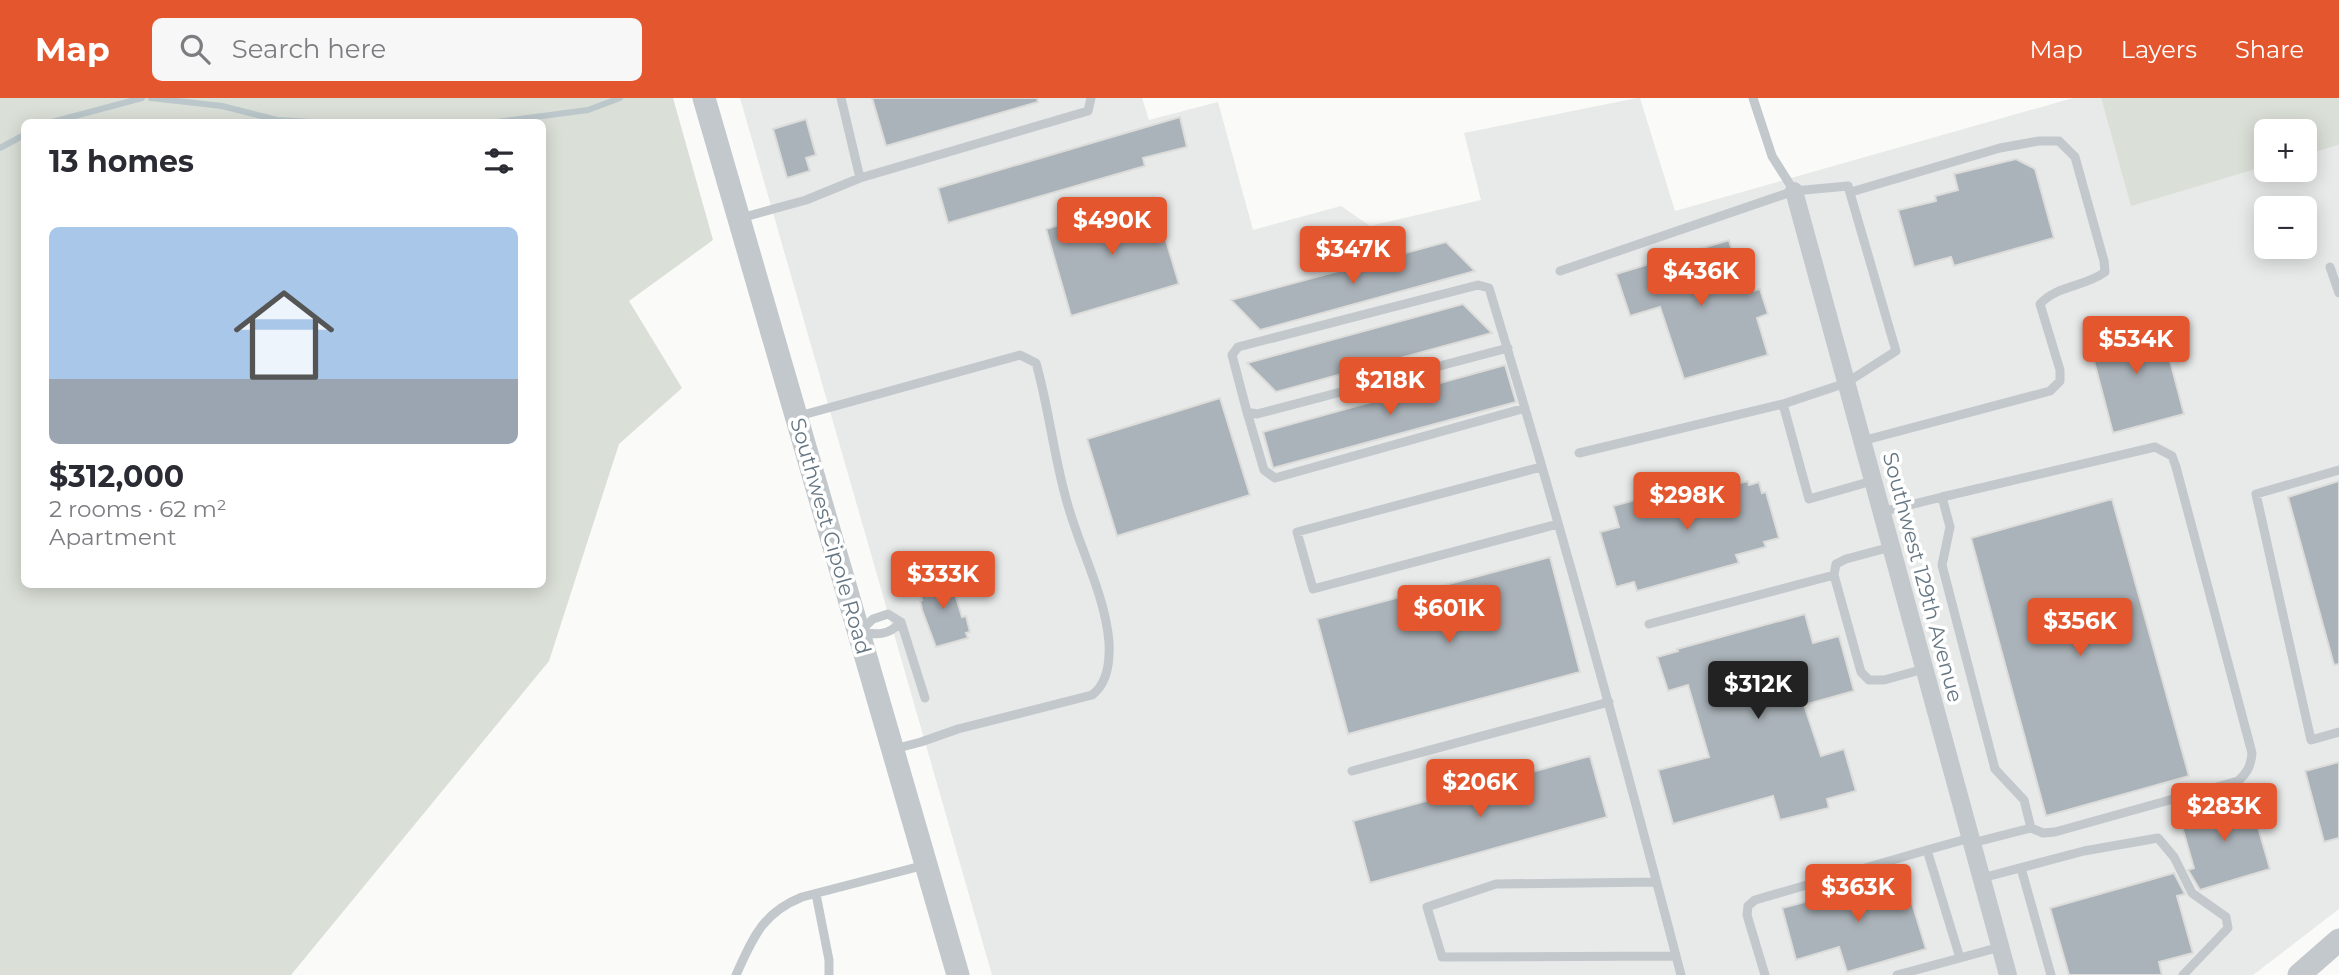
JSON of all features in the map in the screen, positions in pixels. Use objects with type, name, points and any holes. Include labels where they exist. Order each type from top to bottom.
[{"type":"street","name":"Southwest Cipole Road","points":[[704,98],[958,975]]},
{"type":"street","name":"Southwest 129th Avenue","points":[[1794,191],[2008,975]]},
{"type":"street","points":[[2298,975],[2339,940]]},
{"type":"lane","points":[[841,98],[860,178]]},
{"type":"lane","points":[[739,219],[806,200],[860,178],[1088,111],[1091,98]]},
{"type":"lane","points":[[1753,98],[1772,156],[1794,191]]},
{"type":"lane","points":[[1851,192],[2000,149],[2039,141],[2059,141],[2075,157],[2105,261],[2105,272],[2095,279],[2049,293],[2040,304],[2060,370],[2060,381],[2050,391],[1862,441]]},
{"type":"lane","points":[[1560,271],[1794,191],[1848,186],[1896,351],[1846,383],[1783,404],[1579,453]]},
{"type":"lane","points":[[2330,267],[2339,293]]},
{"type":"lane","points":[[1525,408],[1275,478],[1264,471],[1232,355],[1238,347],[1478,285],[1489,288],[1508,348],[1609,702],[1681,975]]},
{"type":"lane","points":[[1247,412],[1257,414],[1508,348]]},
{"type":"lane","points":[[797,416],[1020,355],[1037,363],[1046,397],[1052,447],[1068,508],[1102,605],[1109,643],[1108,669],[1101,689],[1092,695],[958,729],[892,749]]},
{"type":"lane","points":[[1783,404],[1809,499],[1872,481]]},
{"type":"lane","points":[[1765,975],[1747,915],[1748,906],[1755,900],[1927,850],[2031,828],[2043,833],[2055,832],[2238,781],[2247,773],[2251,762],[2252,754],[2172,456],[2155,447],[1881,512]]},
{"type":"lane","points":[[1541,467],[1297,532],[1313,589],[1558,524]]},
{"type":"lane","points":[[2339,470],[2256,494],[2311,740],[2339,732]]},
{"type":"lane","points":[[1942,497],[1950,527],[1942,565],[1995,769],[2024,800],[2031,828]]},
{"type":"lane","points":[[1891,547],[1846,559],[1836,564],[1833,575],[1861,672],[1869,680],[1884,680],[1924,669]]},
{"type":"lane","points":[[1649,624],[1833,575]]},
{"type":"lane","points":[[859,632],[873,619],[888,614],[901,622],[925,698]]},
{"type":"lane","points":[[859,632],[878,635],[893,631],[901,622]]},
{"type":"lane","points":[[1352,771],[1609,702]]},
{"type":"lane","points":[[1982,878],[2084,850],[2158,838],[2174,857],[2192,893],[2226,918],[2228,928],[2183,975]]},
{"type":"lane","points":[[1927,850],[1960,958]]},
{"type":"lane","points":[[736,975],[754,937],[768,918],[783,905],[925,866]]},
{"type":"lane","points":[[2021,868],[2051,975]]},
{"type":"lane","points":[[1656,882],[1496,884],[1427,907],[1442,957],[1676,956]]},
{"type":"lane","points":[[816,894],[829,960],[829,975]]},
{"type":"lane","points":[[1897,975],[2000,947]]},
{"type":"shaded area","points":[[0,98],[673,98],[713,240],[629,301],[682,388],[619,444],[549,661],[291,975],[0,975]]},
{"type":"shaded area","points":[[740,98],[1142,98],[1149,120],[1218,102],[1253,230],[1341,206],[1370,226],[1481,200],[1464,133],[1637,98],[1640,98],[1675,211],[2073,98],[2101,98],[2131,205],[2254,169],[2254,182],[2317,182],[2317,151],[2339,145],[2339,909],[2253,975],[992,975]]},
{"type":"shaded area","points":[[2101,98],[2339,98],[2339,145],[2317,151],[2317,119],[2254,119],[2254,170],[2131,206]]},
{"type":"building","points":[[872,98],[1037,98],[1038,102],[886,146]]},
{"type":"building","points":[[1180,117],[1187,147],[1143,158],[1145,166],[948,223],[938,188]]},
{"type":"building","points":[[806,119],[816,155],[806,158],[810,171],[787,178],[773,129]]},
{"type":"building","points":[[2016,159],[2035,169],[2054,238],[1954,266],[1951,257],[1914,267],[1898,210],[1936,201],[1935,196],[1958,190],[1954,174]]},
{"type":"building","points":[[1153,197],[1179,284],[1071,316],[1046,229]]},
{"type":"building","points":[[1729,240],[1742,287],[1747,286],[1749,292],[1760,289],[1768,314],[1757,318],[1768,355],[1684,379],[1660,307],[1630,316],[1616,274]]},
{"type":"building","points":[[1446,242],[1475,271],[1260,330],[1231,300]]},
{"type":"building","points":[[1463,304],[1492,333],[1276,392],[1247,363]]},
{"type":"building","points":[[2159,319],[2184,414],[2113,433],[2088,338]]},
{"type":"building","points":[[1505,365],[1516,402],[1273,468],[1263,432]]},
{"type":"building","points":[[1220,398],[1250,495],[1117,536],[1087,439]]},
{"type":"building","points":[[1715,478],[1718,489],[1748,481],[1749,485],[1759,482],[1762,493],[1766,492],[1779,538],[1764,542],[1766,547],[1736,555],[1739,563],[1637,591],[1634,582],[1616,587],[1600,532],[1619,527],[1613,506]]},
{"type":"building","points":[[2339,481],[2339,664],[2334,665],[2288,497]]},
{"type":"building","points":[[2112,499],[2189,776],[2046,816],[1971,538]]},
{"type":"building","points":[[1550,557],[1580,672],[1348,734],[1317,619]]},
{"type":"building","points":[[949,574],[962,617],[966,616],[970,632],[966,633],[968,638],[936,647],[922,610],[917,583]]},
{"type":"building","points":[[1805,614],[1813,643],[1839,636],[1854,691],[1804,705],[1821,756],[1844,749],[1856,791],[1827,799],[1829,808],[1780,820],[1773,796],[1673,824],[1658,770],[1709,757],[1688,685],[1668,691],[1657,657],[1678,651],[1677,649]]},
{"type":"building","points":[[1590,756],[1607,817],[1370,883],[1353,821]]},
{"type":"building","points":[[2339,762],[2339,838],[2324,842],[2305,771]]},
{"type":"building","points":[[2249,796],[2270,869],[2200,890],[2188,870],[2194,868],[2179,816]]},
{"type":"building","points":[[1901,867],[1926,949],[1847,972],[1839,947],[1796,960],[1782,908],[1887,880],[1885,872]]},
{"type":"building","points":[[2174,873],[2185,894],[2177,896],[2193,953],[2159,962],[2162,975],[2069,975],[2050,908]]},
{"type":"waterway","points":[[63,119],[142,98]]},
{"type":"waterway","points":[[151,98],[222,106],[273,119]]},
{"type":"waterway","points":[[520,119],[588,110],[620,98]]},
{"type":"waterway","points":[[0,148],[21,137]]}]
